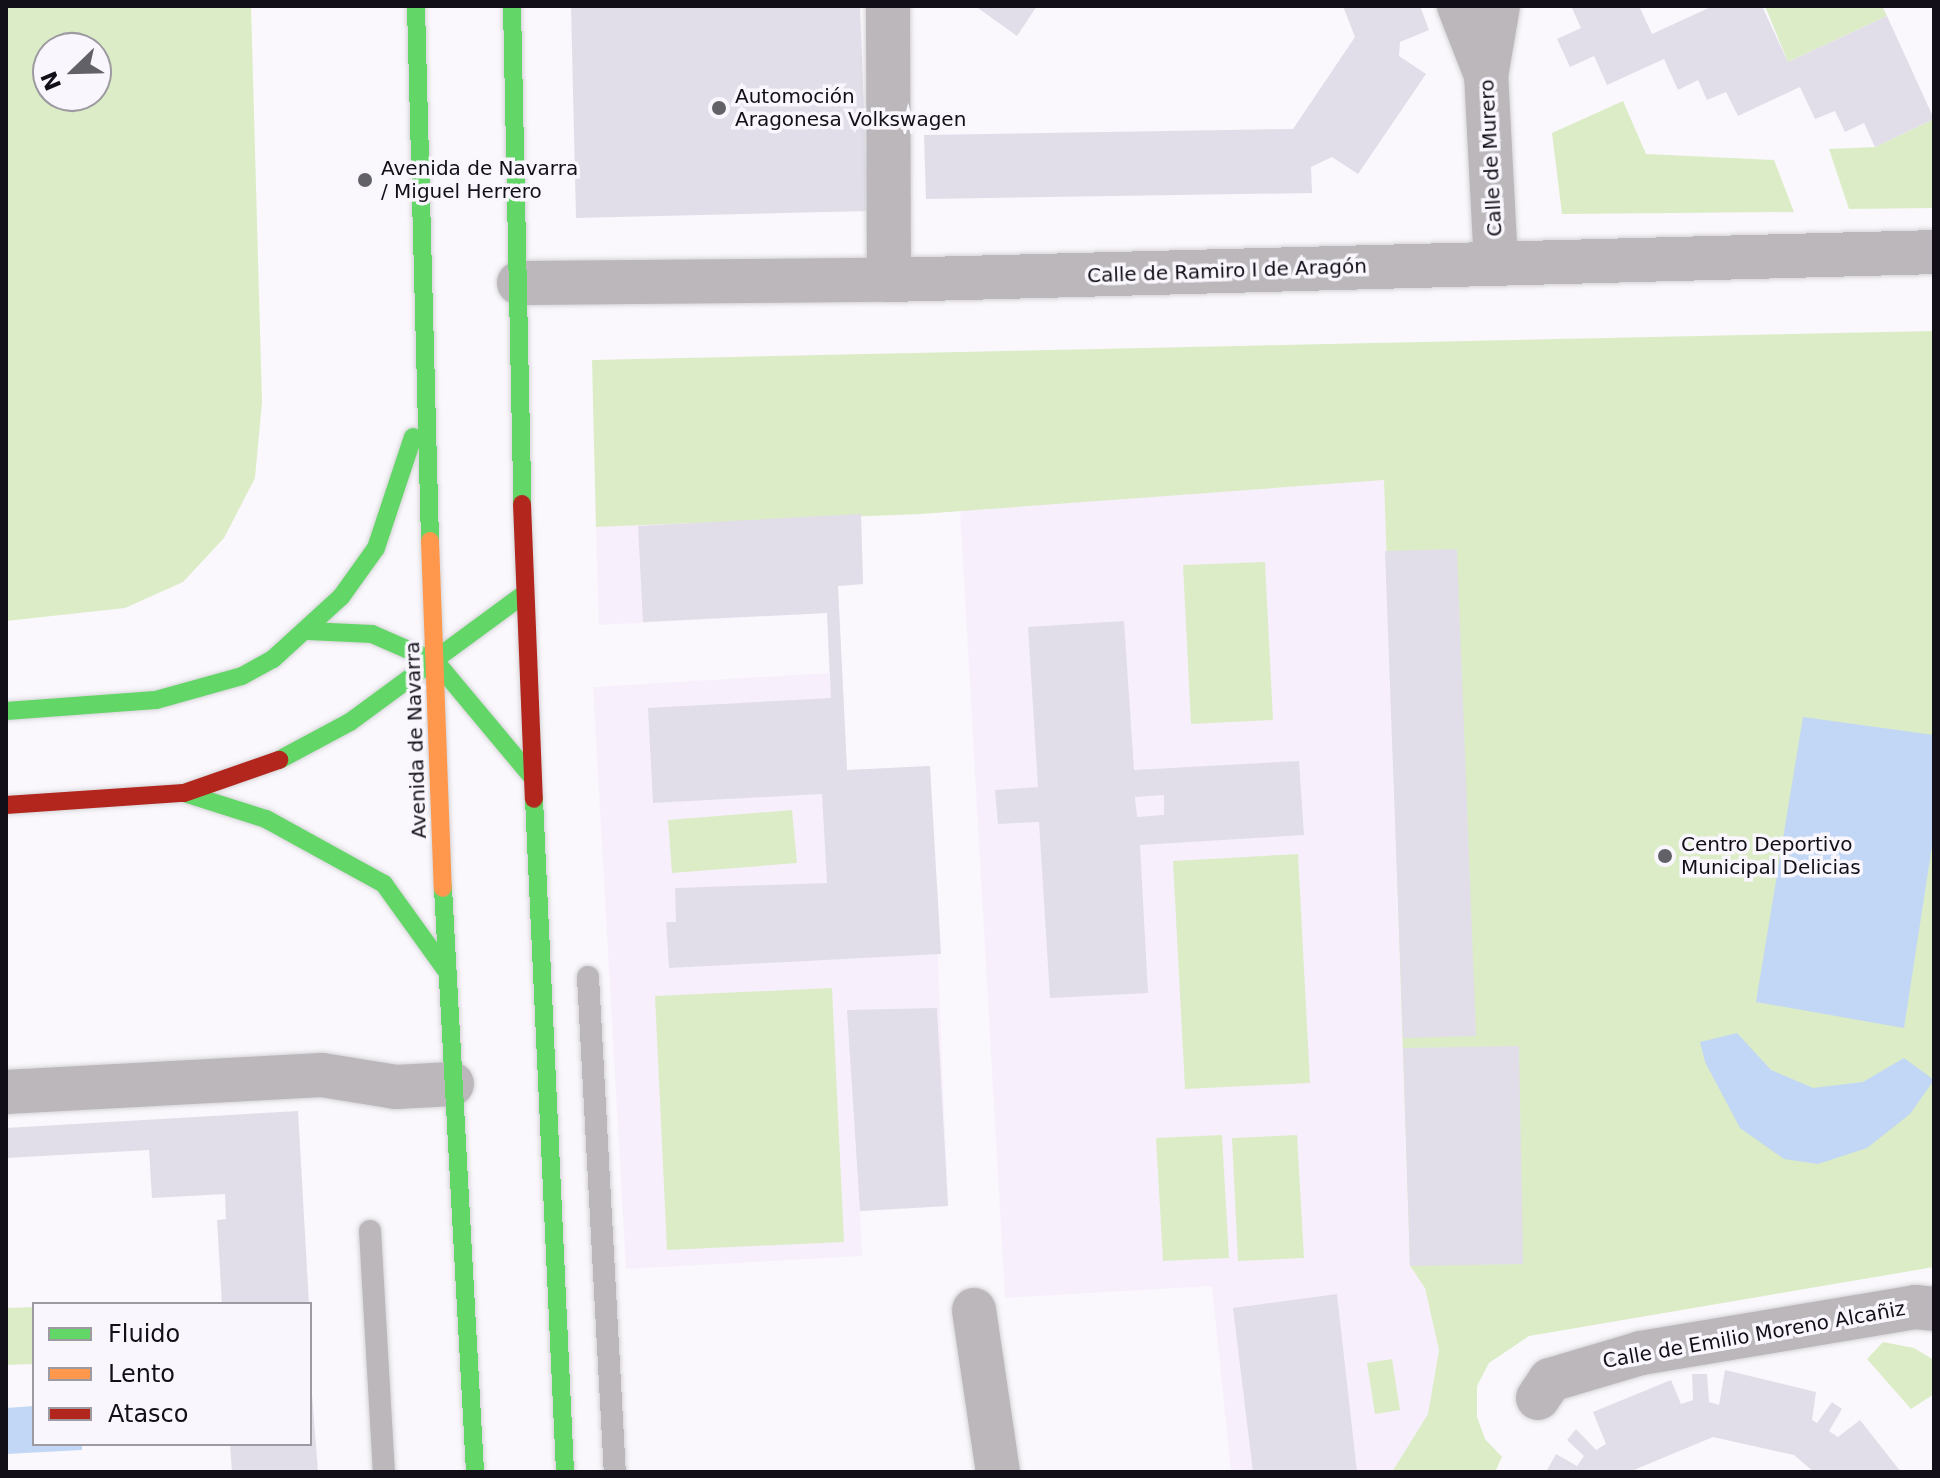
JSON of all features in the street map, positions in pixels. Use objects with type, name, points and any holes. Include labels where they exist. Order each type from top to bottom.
[{"type":"main road","name":"Avenida de Navarra","points":[[416,6],[424,392],[446,972],[475,1472]]},
{"type":"main road","points":[[512,6],[524,594],[565,1472]]},
{"type":"main road","points":[[6,711],[196,692],[242,676],[308,631],[376,548],[397,497],[424,392]]},
{"type":"main road","points":[[6,805],[184,793],[303,750],[436,662],[524,594]]},
{"type":"main road","points":[[308,631],[372,634],[436,662],[532,777]]},
{"type":"main road","points":[[184,793],[266,819],[384,884],[446,972]]},
{"type":"street","points":[[1459,6],[1486,76]]},
{"type":"street","name":"Calle de Murero","points":[[1496,264],[1486,76],[1498,6]]},
{"type":"street","points":[[889,280],[890,9]]},
{"type":"street","name":"Calle de Ramiro I de Aragón","points":[[519,283],[889,280],[1934,252]]},
{"type":"street","points":[[6,1092],[322,1075],[396,1087],[452,1084]]},
{"type":"street","name":"Calle de Emilio Moreno Alcañiz","points":[[1538,1398],[1550,1380],[1641,1353],[1915,1307],[1934,1309]]},
{"type":"street","points":[[974,1310],[998,1472]]},
{"type":"lane","points":[[588,977],[615,1472]]},
{"type":"lane","points":[[370,1231],[384,1472]]},
{"type":"shaded area","points":[[1384,480],[1410,1266],[1425,1288],[1439,1350],[1428,1414],[1392,1472],[1231,1472],[1212,1286],[1005,1298],[960,510]]},
{"type":"shaded area","points":[[861,514],[863,584],[838,586],[847,770],[930,766],[948,1206],[860,1211],[862,1256],[626,1269],[593,687],[829,673],[827,613],[599,625],[596,527]]},
{"type":"green space","points":[[6,6],[251,6],[262,402],[255,478],[224,538],[183,582],[125,608],[6,621]]},
{"type":"green space","points":[[1765,6],[1882,6],[1887,16],[1788,62]]},
{"type":"green space","points":[[1623,101],[1646,154],[1774,160],[1794,212],[1562,214],[1552,133]]},
{"type":"green space","points":[[1934,119],[1934,208],[1849,209],[1829,149],[1875,147]]},
{"type":"green space","name":"Centro Deportivo Municipal Delicias","points":[[1934,331],[1934,1267],[1529,1336],[1489,1363],[1477,1386],[1477,1417],[1485,1439],[1502,1457],[1495,1472],[1392,1472],[1428,1414],[1439,1350],[1425,1288],[1410,1266],[1384,480],[921,514],[596,527],[592,360]]},
{"type":"green space","points":[[1265,562],[1273,720],[1191,724],[1183,565]]},
{"type":"green space","points":[[792,810],[797,863],[672,873],[668,820]]},
{"type":"green space","points":[[1298,854],[1310,1083],[1185,1089],[1173,861]]},
{"type":"green space","points":[[832,988],[844,1242],[667,1250],[655,996]]},
{"type":"green space","points":[[1222,1135],[1229,1258],[1163,1261],[1156,1138]]},
{"type":"green space","points":[[1297,1135],[1304,1258],[1238,1261],[1232,1138]]},
{"type":"green space","points":[[32,1307],[32,1364],[6,1365],[6,1308]]},
{"type":"green space","points":[[1883,1342],[1914,1348],[1934,1360],[1934,1394],[1911,1409],[1867,1359]]},
{"type":"green space","points":[[1392,1359],[1400,1410],[1375,1414],[1367,1363]]},
{"type":"water","points":[[1803,717],[1934,735],[1934,833],[1904,1028],[1756,1002]]},
{"type":"water","points":[[1737,1033],[1771,1070],[1813,1088],[1863,1082],[1904,1058],[1934,1080],[1910,1114],[1867,1148],[1818,1164],[1784,1159],[1740,1128],[1705,1062],[1700,1042]]},
{"type":"water","points":[[32,1406],[32,1446],[82,1446],[82,1450],[6,1454],[6,1408]]},
{"type":"building","name":"Automoción Aragonesa Volkswagen","points":[[571,6],[860,6],[868,211],[576,218]]},
{"type":"building","points":[[975,6],[1037,6],[1017,36]]},
{"type":"building","points":[[1343,6],[1420,6],[1429,30],[1400,42],[1399,56],[1426,74],[1358,174],[1332,157],[1311,167],[1312,193],[926,199],[924,135],[1293,129],[1355,37]]},
{"type":"building","points":[[1571,6],[1639,6],[1652,34],[1713,6],[1762,6],[1788,62],[1887,16],[1934,119],[1875,147],[1864,123],[1845,132],[1835,111],[1815,119],[1800,87],[1738,116],[1726,92],[1707,100],[1698,80],[1678,90],[1664,59],[1607,85],[1594,56],[1570,67],[1557,39],[1581,28]]},
{"type":"building","points":[[861,514],[863,584],[838,586],[847,770],[930,766],[941,954],[669,968],[666,922],[676,922],[675,888],[827,883],[822,794],[653,803],[648,708],[831,698],[827,613],[643,622],[638,526]]},
{"type":"building","points":[[1457,549],[1476,1036],[1403,1038],[1385,551]]},
{"type":"building","points":[[1124,621],[1134,770],[1299,761],[1304,835],[1140,845],[1148,993],[1050,998],[1039,822],[998,824],[995,790],[1038,787],[1028,627]],"holes":[[[1164,795],[1164,815],[1137,817],[1135,797]]]},
{"type":"building","points":[[937,1008],[948,1206],[860,1211],[847,1010]]},
{"type":"building","points":[[1519,1046],[1523,1264],[1410,1266],[1403,1048]]},
{"type":"building","points":[[298,1111],[309,1302],[222,1302],[217,1220],[226,1219],[225,1194],[152,1198],[149,1150],[6,1158],[6,1128]]},
{"type":"building","points":[[1337,1294],[1357,1472],[1253,1472],[1233,1308]]},
{"type":"building","points":[[1725,1370],[1816,1392],[1812,1420],[1817,1423],[1832,1402],[1842,1409],[1829,1431],[1838,1437],[1860,1420],[1901,1472],[1814,1472],[1794,1455],[1713,1437],[1629,1472],[1546,1472],[1556,1454],[1577,1466],[1584,1456],[1567,1440],[1576,1429],[1596,1450],[1606,1444],[1593,1412],[1671,1380],[1681,1404],[1693,1400],[1692,1374],[1707,1374],[1709,1402],[1719,1405]]},
{"type":"building","points":[[312,1393],[318,1472],[232,1472],[230,1446],[312,1446]]},
{"type":"traffic: fast","points":[[416,6],[430,541]]},
{"type":"traffic: fast","points":[[512,6],[522,504]]},
{"type":"traffic: fast","points":[[6,711],[156,700],[242,676],[273,659],[341,597],[376,548],[413,437]]},
{"type":"traffic: fast","points":[[279,760],[350,722],[524,594]]},
{"type":"traffic: fast","points":[[308,631],[372,634],[436,662],[532,777]]},
{"type":"traffic: fast","points":[[184,793],[266,819],[384,884],[445,969]]},
{"type":"traffic: fast","points":[[534,799],[565,1472]]},
{"type":"traffic: fast","points":[[443,888],[475,1472]]},
{"type":"traffic: slow","points":[[430,541],[443,888]]},
{"type":"traffic: jam","points":[[522,504],[534,799]]},
{"type":"traffic: jam","points":[[6,805],[184,793],[279,760]]},
{"type":"place","name":"Automoción Aragonesa Volkswagen","points":[[719,108]]},
{"type":"place","name":"Avenida de Navarra / Miguel Herrero","points":[[365,180]]},
{"type":"place","name":"Centro Deportivo Municipal Delicias","points":[[1665,856]]}]
